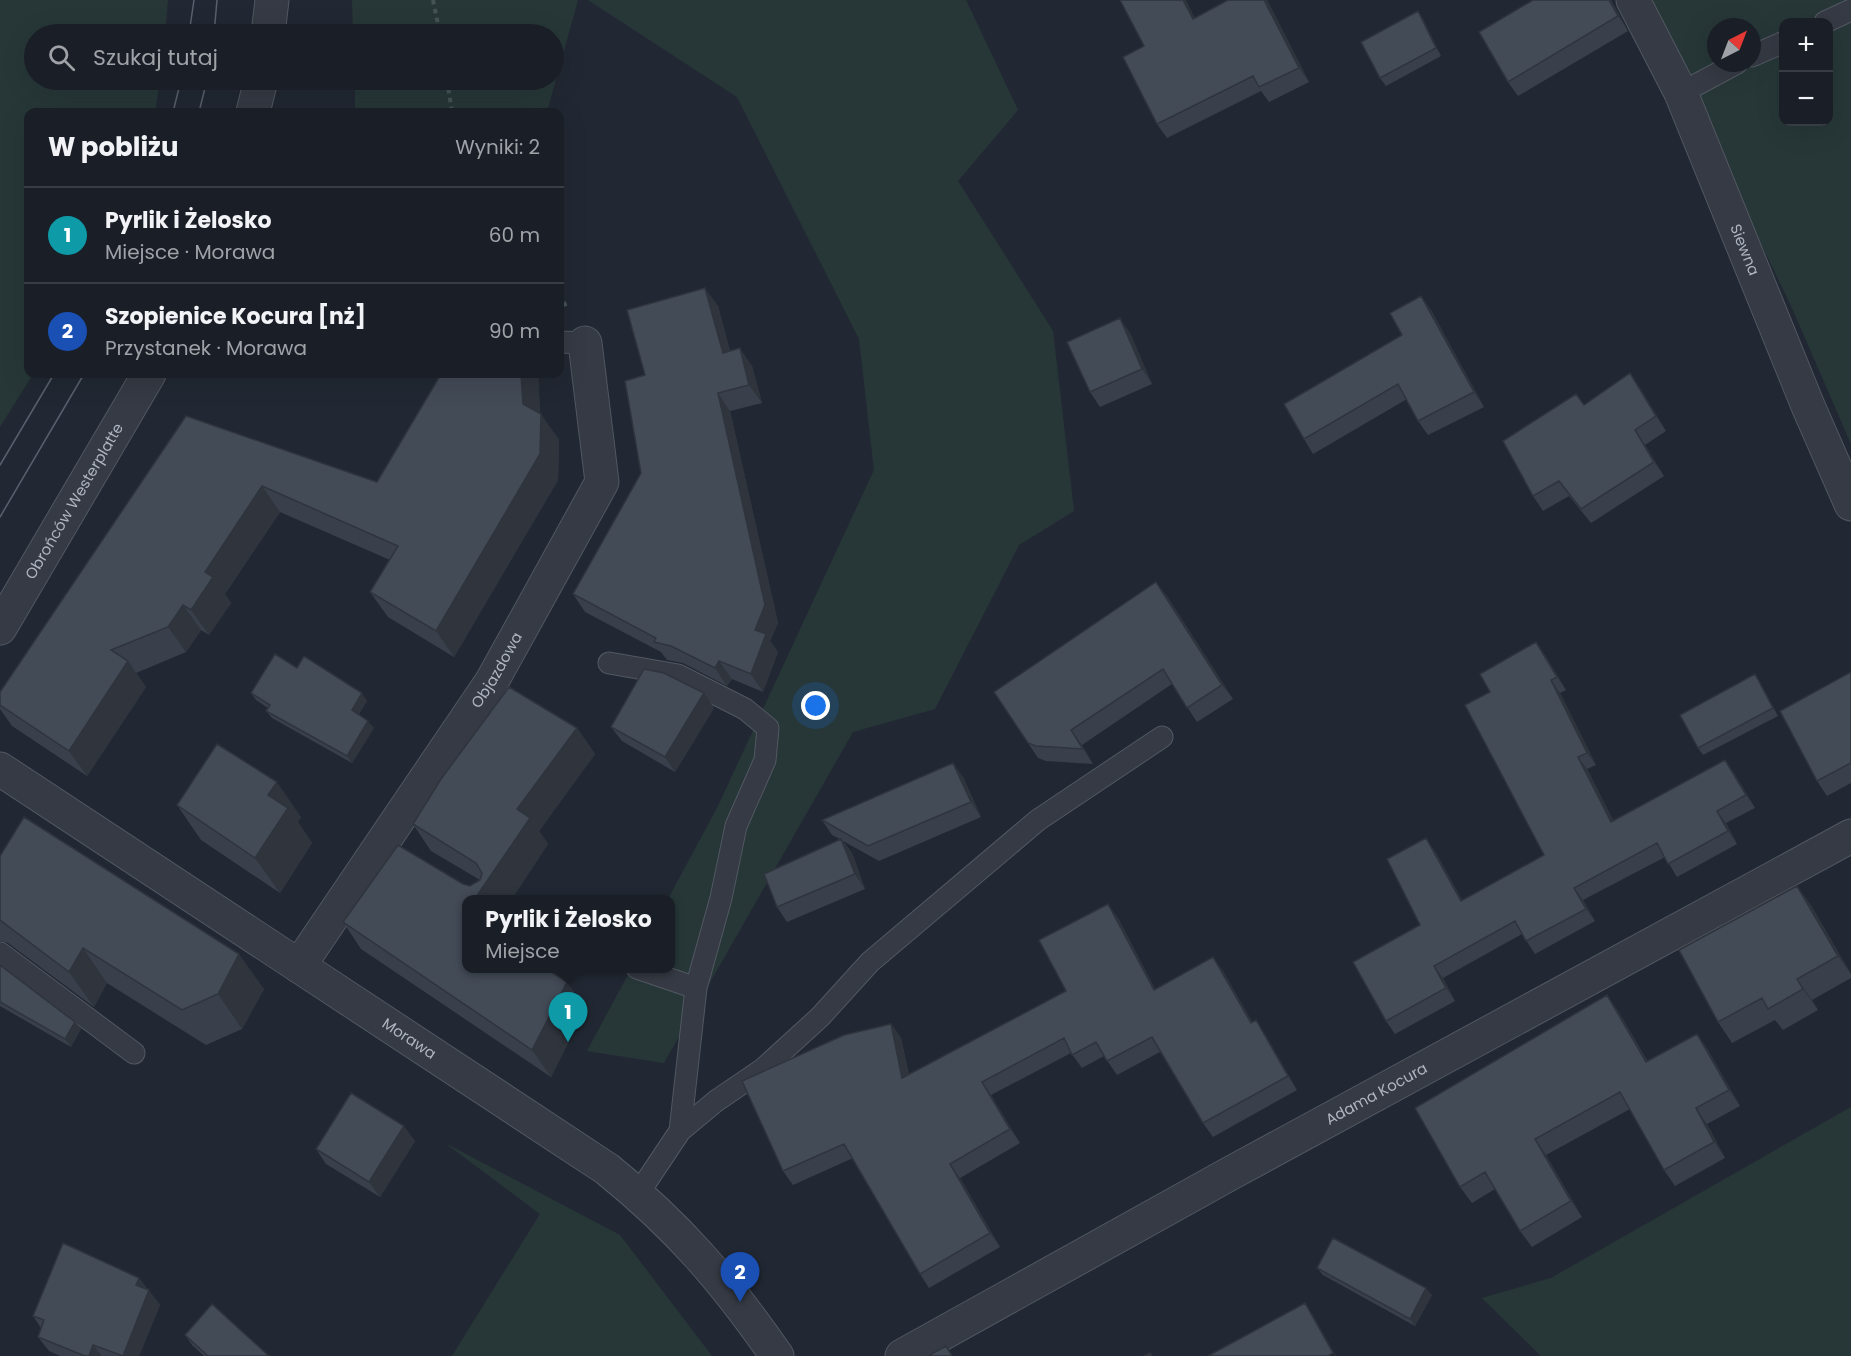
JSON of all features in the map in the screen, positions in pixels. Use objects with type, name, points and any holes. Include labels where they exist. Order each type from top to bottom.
[{"type":"street","points":[[269,24],[272,0]]},
{"type":"street","name":"Siewna","points":[[1634,0],[1681,93],[1808,406],[1851,504]]},
{"type":"street","points":[[254,108],[258,90]]},
{"type":"street","name":"Objazdowa","points":[[299,966],[393,843],[492,681],[602,482],[572,343]]},
{"type":"street","name":"Obrońców Westerplatte","points":[[0,628],[147,378]]},
{"type":"street","name":"Morawa","points":[[0,769],[607,1169],[690,1242],[740,1302],[777,1356]]},
{"type":"street","name":"Adama Kocura","points":[[902,1356],[1279,1147],[1851,836]]},
{"type":"lane","points":[[1833,18],[1851,10]]},
{"type":"lane","points":[[1761,52],[1779,44]]},
{"type":"lane","points":[[1681,93],[1720,72]]},
{"type":"lane","points":[[609,663],[678,675],[746,709],[768,728],[765,760],[735,826],[721,898],[696,988],[680,1131]]},
{"type":"lane","points":[[638,1194],[680,1131],[716,1101],[763,1069],[820,1017],[870,962],[1038,820],[1162,737]]},
{"type":"lane","points":[[0,953],[134,1053]]},
{"type":"lane","points":[[649,973],[696,988]]},
{"type":"path","points":[[433,0],[438,24]]},
{"type":"path","points":[[449,90],[451,108]]},
{"type":"shaded area","points":[[0,0],[168,0],[166,24],[24,24],[24,90],[158,90],[156,108],[24,108],[24,378],[31,378],[0,427]]},
{"type":"shaded area","points":[[352,0],[578,0],[564,51],[564,24],[353,24]]},
{"type":"shaded area","points":[[588,0],[966,0],[1018,110],[958,181],[1053,331],[1074,511],[1019,545],[935,709],[853,732],[664,1063],[587,1051],[629,973],[675,973],[675,895],[670,895],[718,806],[874,470],[859,339],[737,97]]},
{"type":"shaded area","points":[[1644,0],[1851,0],[1851,444],[1792,308]]},
{"type":"shaded area","points":[[355,90],[553,90],[548,108],[355,108]]},
{"type":"shaded area","points":[[1851,1107],[1851,1356],[1541,1356],[1482,1298],[1551,1278]]},
{"type":"shaded area","points":[[445,1143],[620,1235],[712,1356],[452,1356],[540,1214]]},
{"type":"building","points":[[1120,0],[1183,0],[1193,19],[1228,0],[1264,0],[1299,68],[1259,87],[1253,76],[1157,124],[1123,57],[1144,46]]},
{"type":"building","points":[[1533,0],[1609,0],[1618,16],[1508,82],[1479,32]]},
{"type":"building","points":[[1418,11],[1436,48],[1380,78],[1361,42]]},
{"type":"building","points":[[705,288],[723,353],[740,348],[749,385],[718,393],[765,605],[755,630],[766,634],[751,674],[719,661],[715,668],[671,646],[654,642],[656,638],[573,594],[641,473],[625,381],[645,375],[627,310]]},
{"type":"building","points":[[1421,296],[1474,392],[1418,421],[1398,384],[1304,439],[1284,404],[1402,335],[1390,313]]},
{"type":"building","points":[[1120,318],[1142,369],[1090,392],[1067,342]]},
{"type":"building","points":[[1630,373],[1656,416],[1635,430],[1654,462],[1581,509],[1559,481],[1533,496],[1503,441],[1576,394],[1584,405]]},
{"type":"building","points":[[439,378],[521,378],[523,404],[541,414],[540,454],[436,631],[370,592],[398,546],[262,486],[205,572],[213,577],[191,610],[183,605],[168,627],[111,650],[128,661],[69,751],[0,705],[0,692],[186,416],[377,482]]},
{"type":"building","points":[[1156,582],[1222,685],[1187,708],[1163,669],[1071,730],[1083,749],[1036,746],[1028,743],[994,692]]},
{"type":"building","points":[[1536,642],[1557,677],[1551,680],[1587,753],[1578,757],[1611,822],[1725,760],[1746,795],[1717,811],[1728,831],[1668,864],[1657,843],[1574,888],[1586,909],[1526,941],[1515,921],[1434,966],[1446,988],[1386,1021],[1353,962],[1420,925],[1387,859],[1426,838],[1461,901],[1544,855],[1465,705],[1490,692],[1480,674]]},
{"type":"building","points":[[275,654],[297,668],[304,656],[362,693],[352,710],[368,721],[347,756],[266,711],[270,705],[251,693]]},
{"type":"building","points":[[644,669],[664,673],[704,693],[665,757],[611,727]]},
{"type":"building","points":[[1851,672],[1851,763],[1817,781],[1780,711]]},
{"type":"building","points":[[1755,674],[1773,708],[1698,748],[1680,715]]},
{"type":"building","points":[[509,687],[577,728],[517,809],[530,818],[477,895],[462,895],[462,973],[553,973],[567,982],[532,1050],[343,922],[398,845],[463,884],[470,886],[480,880],[482,873],[476,863],[413,824],[441,779]]},
{"type":"building","points":[[217,744],[277,782],[268,795],[288,808],[255,858],[177,805]]},
{"type":"building","points":[[953,763],[971,802],[868,846],[822,820]]},
{"type":"building","points":[[24,817],[239,954],[218,994],[182,1010],[83,948],[69,972],[0,920],[0,856]]},
{"type":"building","points":[[841,839],[855,874],[777,907],[764,874]]},
{"type":"building","points":[[1797,886],[1838,956],[1797,979],[1803,989],[1768,1009],[1762,998],[1718,1022],[1679,950]]},
{"type":"building","points":[[1108,904],[1154,990],[1213,957],[1251,1023],[1256,1020],[1288,1076],[1203,1123],[1152,1037],[1107,1061],[1096,1042],[1072,1055],[1064,1038],[982,1082],[1010,1129],[950,1164],[990,1233],[920,1274],[844,1144],[783,1171],[742,1081],[844,1035],[891,1024],[902,1078],[1066,991],[1039,940]]},
{"type":"building","points":[[0,965],[75,1022],[65,1039],[0,1002]]},
{"type":"building","points":[[1607,995],[1646,1062],[1697,1034],[1729,1090],[1696,1108],[1714,1142],[1664,1170],[1620,1092],[1535,1139],[1571,1201],[1520,1231],[1485,1172],[1460,1187],[1415,1108]]},
{"type":"building","points":[[351,1093],[404,1126],[369,1182],[316,1149]]},
{"type":"building","points":[[1333,1238],[1426,1288],[1410,1319],[1317,1268]]},
{"type":"building","points":[[63,1243],[139,1278],[136,1285],[149,1290],[123,1356],[93,1345],[89,1356],[85,1356],[38,1337],[44,1320],[33,1316]]},
{"type":"building","points":[[1305,1303],[1333,1353],[1328,1356],[1208,1356]]},
{"type":"building","points":[[212,1304],[269,1356],[208,1356],[185,1335]]},
{"type":"building","points":[[946,1346],[952,1356],[928,1356]]},
{"type":"tram line","points":[[190,24],[194,0]]},
{"type":"tram line","points":[[215,24],[217,0]]},
{"type":"tram line","points":[[174,108],[178,90]]},
{"type":"tram line","points":[[200,108],[204,90]]},
{"type":"tram line","points":[[0,465],[52,378]]},
{"type":"tram line","points":[[0,517],[82,378]]},
{"type":"place","name":"Pyrlik i Żelosko","points":[[568,1042]]},
{"type":"place","name":"Szopienice Kocura [nż]","points":[[740,1302]]}]
